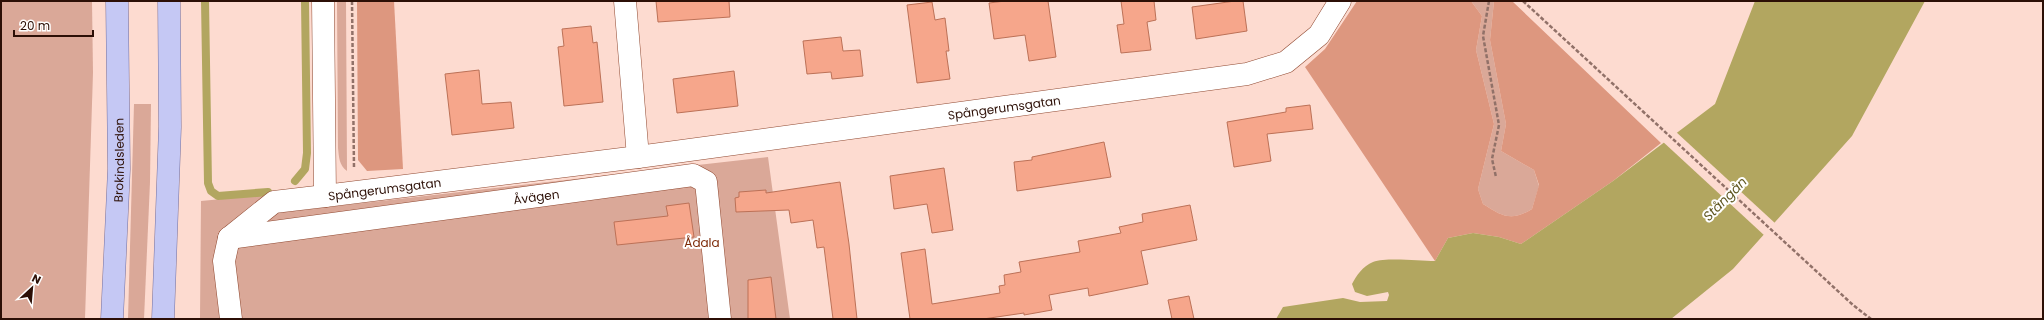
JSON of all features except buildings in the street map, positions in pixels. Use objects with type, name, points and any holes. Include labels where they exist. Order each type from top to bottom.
[{"type":"main road","name":"Brokindsleden","points":[[112,319],[119,169],[117,1]]},
{"type":"main road","points":[[163,319],[170,126],[169,1]]},
{"type":"street","name":"Spångerumsgatan","points":[[323,1],[325,196],[354,191],[638,157],[1247,74],[1286,62],[1319,34],[1340,1]]},
{"type":"street","points":[[625,1],[638,157]]},
{"type":"street","name":"Åvägen","points":[[229,238],[693,175],[706,182],[720,319]]},
{"type":"street","points":[[231,319],[224,261],[229,238],[274,202],[325,196]]},
{"type":"path","points":[[352,1],[354,191]]},
{"type":"path","points":[[1489,1],[1483,36],[1499,125],[1492,159],[1496,177]]},
{"type":"path","points":[[1523,1],[1853,305],[1871,319]]},
{"type":"green space","points":[[1,1],[92,1],[93,73],[85,319],[1,319]]},
{"type":"green space","points":[[337,1],[346,1],[347,171],[344,169],[339,158],[338,148]]},
{"type":"green space","points":[[1471,1],[1494,1],[1490,40],[1506,124],[1501,151],[1534,170],[1539,186],[1532,209],[1518,215],[1507,216],[1496,212],[1483,204],[1478,189],[1494,124],[1476,50],[1482,16]]},
{"type":"green space","points":[[134,104],[151,104],[150,182],[144,319],[128,319]]},
{"type":"green space","name":"Ådala","points":[[768,157],[790,319],[200,319],[201,201],[273,194],[276,213]]},
{"type":"shaded area","points":[[357,1],[394,1],[403,169],[367,171],[358,160]]},
{"type":"shaded area","points":[[1357,1],[1471,1],[1482,16],[1476,50],[1494,124],[1478,189],[1483,204],[1496,212],[1507,216],[1512,216],[1525,213],[1532,209],[1539,185],[1534,170],[1501,151],[1506,124],[1490,40],[1494,1],[1512,1],[1661,143],[1613,181],[1521,244],[1499,237],[1473,233],[1448,238],[1435,261],[1305,67],[1325,49]]},
{"type":"water","name":"Stångån","points":[[1755,1],[1925,1],[1852,136],[1733,269],[1671,319],[1276,319],[1283,307],[1343,298],[1360,302],[1387,301],[1389,295],[1388,292],[1367,296],[1355,292],[1352,284],[1363,269],[1373,262],[1386,260],[1435,261],[1448,238],[1473,233],[1499,237],[1521,244],[1613,181],[1715,104]]},
{"type":"pier","points":[[1675,131],[1776,224],[1765,236],[1661,140]]},
{"type":"waterway","points":[[205,1],[208,183],[211,191],[218,196],[268,192]]},
{"type":"waterway","points":[[295,181],[305,169],[307,153],[305,1]]}]
